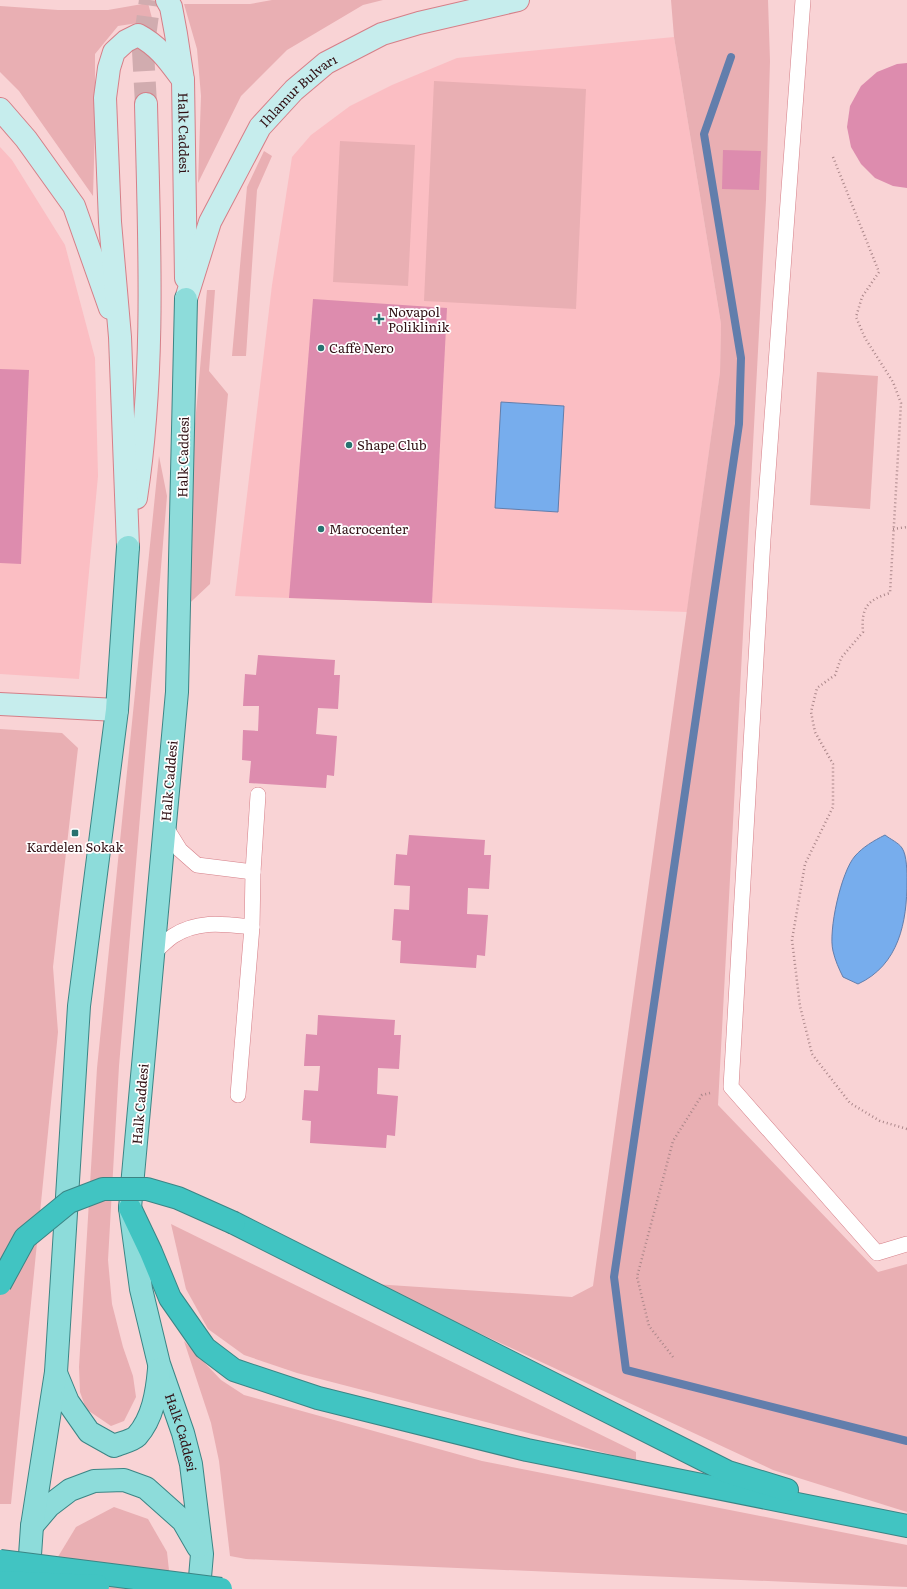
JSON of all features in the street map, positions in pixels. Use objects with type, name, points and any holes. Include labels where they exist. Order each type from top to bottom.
[{"type":"highway","points":[[0,1284],[25,1238],[69,1202],[103,1189],[147,1189],[178,1198],[234,1223],[728,1472],[901,1525]]},
{"type":"highway","points":[[130,1208],[151,1252],[170,1298],[205,1348],[234,1370],[318,1398],[527,1450],[901,1525]]},
{"type":"highway","points":[[0,1561],[221,1589]]},
{"type":"highway","points":[[0,1582],[159,1589]]},
{"type":"main road","name":"Halk Caddesi","points":[[167,0],[171,7],[183,80],[186,300],[178,692],[130,1208],[141,1289],[159,1364],[183,1434],[191,1464],[202,1554],[199,1589]]},
{"type":"main road","name":"Ihlamur Bulvarı","points":[[186,300],[210,222],[260,127],[294,90],[326,63],[382,34],[419,23],[518,0]]},
{"type":"main road","points":[[128,547],[120,337],[110,222],[105,98],[109,68],[114,52],[126,41],[138,35],[150,41],[162,52],[183,80]]},
{"type":"main road","points":[[28,1589],[32,1526],[56,1372],[79,1006],[117,710],[128,547],[143,452],[150,312],[146,104]]},
{"type":"main road","points":[[0,108],[26,139],[74,206],[120,337]]},
{"type":"main road","points":[[0,704],[117,710]]},
{"type":"main road","points":[[56,1372],[68,1402],[89,1432],[114,1446],[136,1437],[151,1413],[158,1388],[159,1364]]},
{"type":"main road","points":[[32,1526],[49,1506],[70,1490],[94,1481],[124,1480],[146,1488],[183,1521],[202,1554]]},
{"type":"lane","points":[[803,0],[763,539],[732,1087],[877,1252],[907,1244]]},
{"type":"lane","points":[[238,1095],[252,927],[253,872],[258,795]]},
{"type":"lane","points":[[165,826],[180,850],[197,865],[253,872]]},
{"type":"lane","points":[[154,953],[173,936],[199,924],[226,924],[252,927]]},
{"type":"path","points":[[833,157],[879,272],[862,297],[856,317],[865,338],[893,382],[901,403],[890,593],[876,598],[867,607],[862,620],[863,632],[841,658],[835,675],[817,688],[811,712],[815,732],[833,764],[833,807],[805,864],[792,940],[800,1006],[812,1054],[850,1103],[880,1121],[907,1129]]},
{"type":"path","points":[[893,529],[907,528]]},
{"type":"path","points":[[673,1357],[649,1326],[637,1277],[673,1141],[702,1095],[732,1087]]},
{"type":"shaded area","points":[[272,0],[383,0],[363,5],[287,50],[241,96],[198,183],[201,96],[197,49],[184,4],[250,4]]},
{"type":"shaded area","points":[[671,0],[768,0],[770,61],[766,200],[718,1105],[878,1272],[907,1264],[907,1512],[773,1470],[374,1284],[572,1297],[593,1286],[720,372],[721,324],[674,37]]},
{"type":"shaded area","points":[[148,3],[157,37],[138,23],[118,26],[95,54],[93,196],[19,91],[0,72],[0,6],[58,10],[108,10]]},
{"type":"shaded area","points":[[674,37],[721,324],[720,372],[687,612],[235,596],[272,285],[292,157],[311,135],[350,106],[392,85],[457,58]]},
{"type":"shaded area","points":[[434,81],[586,89],[576,309],[424,301]]},
{"type":"shaded area","points":[[340,141],[415,145],[408,286],[333,282]]},
{"type":"shaded area","points":[[0,147],[12,160],[65,245],[95,358],[98,476],[79,679],[0,674]]},
{"type":"shaded area","points":[[264,151],[272,156],[257,190],[246,356],[232,356],[247,187]]},
{"type":"shaded area","points":[[207,290],[215,290],[209,371],[228,394],[210,584],[178,614]]},
{"type":"shaded area","points":[[817,372],[878,376],[870,509],[810,505]]},
{"type":"shaded area","points":[[159,456],[167,496],[119,1066],[108,1260],[112,1304],[123,1347],[133,1376],[136,1397],[124,1421],[111,1426],[86,1409],[80,1392],[79,1367],[97,1068]]},
{"type":"shaded area","points":[[0,729],[62,733],[78,748],[53,967],[58,1032],[11,1504],[0,1504]]},
{"type":"shaded area","points":[[171,1224],[636,1452],[636,1461],[297,1373],[244,1355],[208,1329],[186,1289]]},
{"type":"shaded area","points":[[184,1341],[221,1380],[244,1395],[482,1461],[907,1545],[907,1587],[246,1559],[230,1556],[219,1461],[211,1423]]},
{"type":"shaded area","points":[[114,1507],[148,1519],[167,1552],[171,1589],[51,1589],[50,1570],[76,1527]]},
{"type":"water","points":[[501,402],[564,406],[558,512],[495,508]]},
{"type":"water","points":[[885,835],[901,846],[904,851],[907,878],[905,912],[898,941],[892,954],[883,966],[872,976],[858,984],[843,977],[836,961],[832,942],[834,916],[845,875],[855,856],[872,842]]},
{"type":"building","points":[[907,63],[907,188],[893,186],[875,178],[861,164],[851,147],[847,127],[850,106],[861,86],[877,72],[897,64]]},
{"type":"building","points":[[723,150],[761,151],[759,190],[722,189]]},
{"type":"building","points":[[313,299],[447,308],[432,603],[289,598]]},
{"type":"building","points":[[0,369],[29,370],[21,564],[0,563]]},
{"type":"building","points":[[258,655],[335,660],[334,675],[340,675],[338,709],[318,708],[316,734],[337,736],[334,776],[327,775],[326,788],[249,783],[251,761],[242,760],[243,730],[258,731],[259,706],[243,706],[245,674],[256,675]]},
{"type":"building","points":[[409,835],[485,840],[484,855],[491,855],[489,889],[468,888],[467,914],[488,915],[485,956],[477,955],[476,968],[400,963],[401,941],[392,940],[394,909],[409,910],[410,886],[394,885],[396,854],[407,855]]},
{"type":"building","points":[[318,1015],[395,1020],[394,1035],[401,1035],[399,1069],[378,1068],[377,1094],[398,1096],[395,1136],[387,1135],[386,1148],[310,1143],[311,1121],[302,1120],[304,1090],[318,1091],[320,1066],[304,1066],[306,1034],[317,1035]]},
{"type":"waterway","points":[[731,57],[704,134],[741,358],[739,424],[614,1277],[626,1370],[907,1441]]},
{"type":"tunnel","points":[[146,104],[143,51],[150,0]]},
{"type":"place","name":"Novapol Poliklinik","points":[[379,319]]},
{"type":"place","name":"Caffè Nero","points":[[321,348]]},
{"type":"place","name":"Shape Club","points":[[349,445]]},
{"type":"place","name":"Macrocenter","points":[[321,529]]},
{"type":"place","name":"Kardelen Sokak","points":[[75,833]]}]
